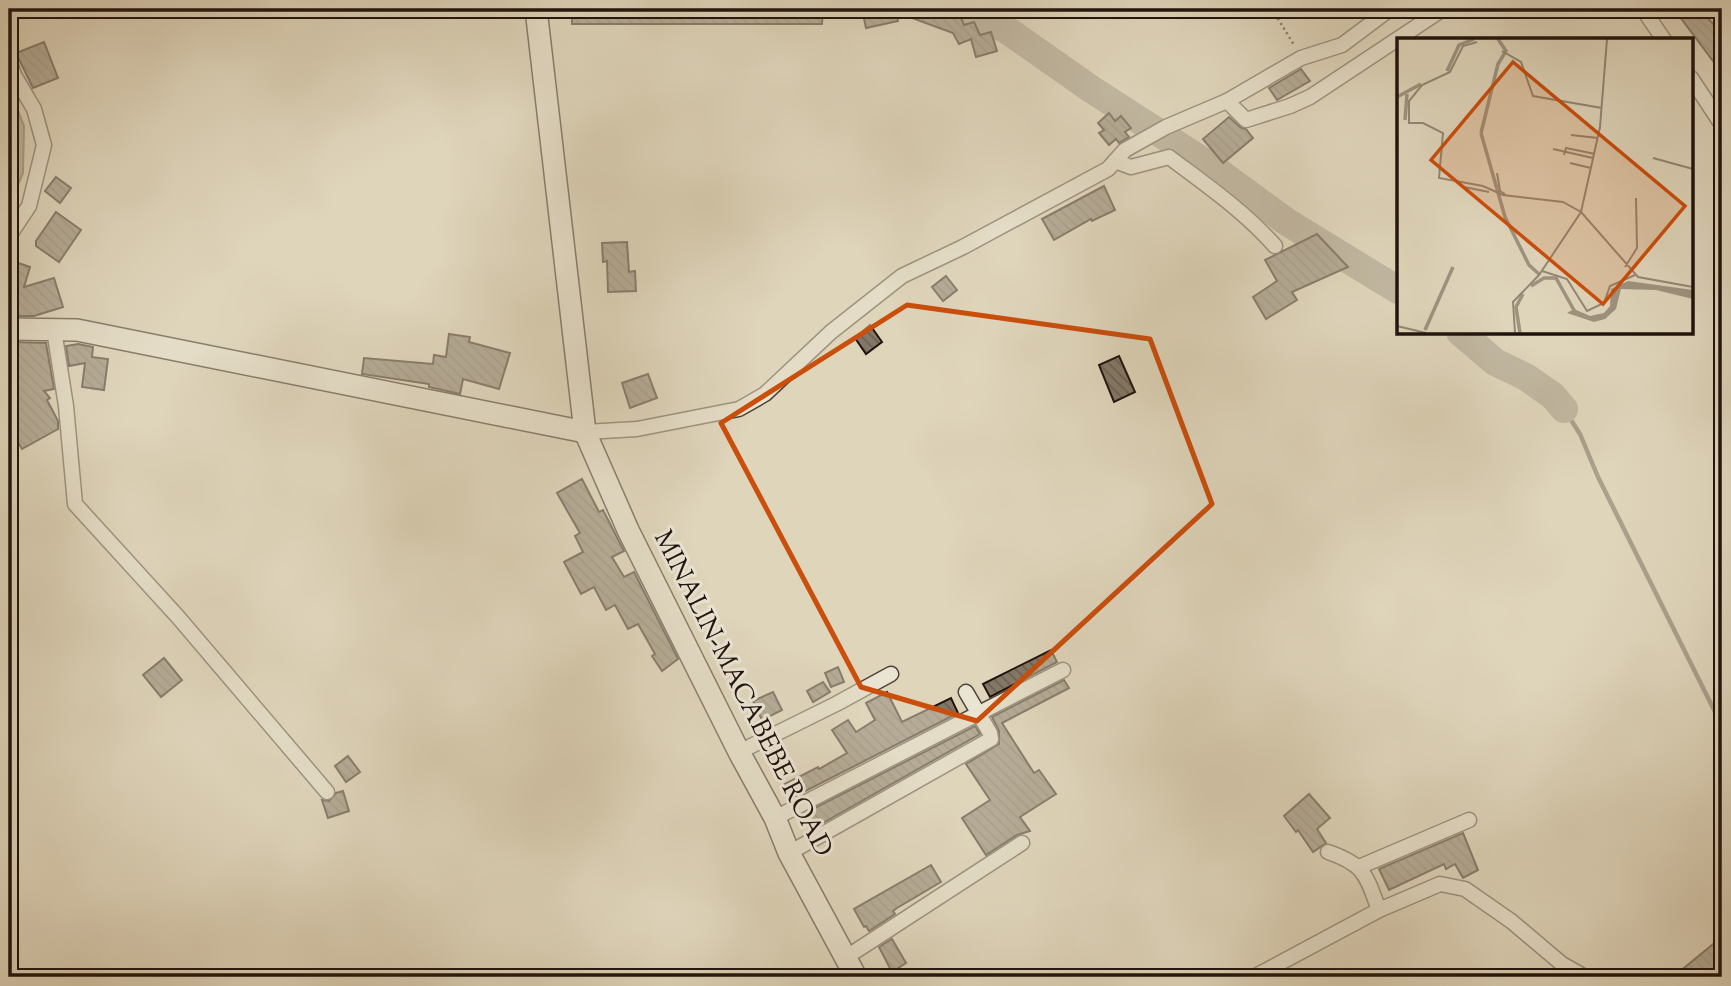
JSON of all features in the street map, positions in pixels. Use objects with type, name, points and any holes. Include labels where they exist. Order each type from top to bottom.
[{"type":"main road","name":"MINALIN-MACABEBE ROAD","points":[[536,9],[584,432],[628,530],[738,752],[775,818],[789,853],[856,977]]},
{"type":"main road","points":[[9,330],[77,330],[584,432]]},
{"type":"street","points":[[584,432],[637,429],[739,409],[784,379],[831,332],[902,276],[1023,216],[1108,169],[1120,156],[1166,127],[1227,101],[1301,58],[1342,46],[1390,9]]},
{"type":"street","points":[[1399,38],[1443,9]]},
{"type":"street","points":[[1643,9],[1663,38]]},
{"type":"street","points":[[1227,101],[1246,120],[1290,106],[1310,97],[1397,39]]},
{"type":"street","points":[[9,60],[14,75],[34,108],[44,145],[29,206],[9,236]]},
{"type":"street","points":[[1692,80],[1722,125]]},
{"type":"street","points":[[1120,156],[1130,167],[1169,157],[1255,224],[1275,246]]},
{"type":"street","points":[[54,330],[66,406],[75,504],[178,617],[327,792]]},
{"type":"street","points":[[775,818],[1063,670]]},
{"type":"street","points":[[738,752],[836,705],[891,674]]},
{"type":"street","points":[[789,853],[991,739],[966,692]]},
{"type":"street","points":[[1360,867],[1469,820]]},
{"type":"street","points":[[845,958],[1022,843]]},
{"type":"street","points":[[1328,852],[1360,867],[1378,910]]},
{"type":"street","points":[[1254,977],[1378,910],[1440,884],[1465,889],[1511,921],[1562,964],[1585,977]]},
{"type":"path","points":[[1272,9],[1301,58]]},
{"type":"highlighted area","points":[[907,305],[1150,339],[1212,504],[977,721],[861,687],[721,423]]},
{"type":"water","points":[[9,88],[24,126],[23,173],[9,206]]},
{"type":"building","points":[[572,9],[823,9],[822,24],[572,24]]},
{"type":"building","points":[[862,9],[935,9],[952,16],[959,13],[964,25],[974,22],[980,35],[991,32],[997,51],[976,57],[971,39],[959,44],[953,33],[896,12],[898,21],[866,28]]},
{"type":"building","points":[[1674,9],[1699,9],[1722,33],[1722,73]]},
{"type":"building","points":[[44,42],[58,78],[33,88],[16,53]]},
{"type":"building","points":[[1301,69],[1310,81],[1277,100],[1269,88]]},
{"type":"building","points":[[1109,113],[1115,121],[1121,116],[1131,128],[1125,132],[1129,137],[1119,143],[1116,139],[1109,145],[1099,133],[1104,130],[1098,123]]},
{"type":"building","points":[[1229,117],[1246,129],[1253,138],[1223,163],[1203,139]]},
{"type":"building","points":[[56,177],[71,188],[60,203],[45,191]]},
{"type":"building","points":[[1104,186],[1115,210],[1092,221],[1091,219],[1054,240],[1042,219]]},
{"type":"building","points":[[56,212],[81,230],[59,262],[36,246],[36,241]]},
{"type":"building","points":[[1317,234],[1348,267],[1292,292],[1297,300],[1266,319],[1253,297],[1277,281],[1265,260]]},
{"type":"building","points":[[627,242],[629,272],[635,271],[636,291],[608,292],[607,261],[603,262],[602,243]]},
{"type":"building","points":[[9,260],[30,267],[24,287],[54,278],[63,307],[34,316],[9,316]]},
{"type":"building","points":[[946,276],[957,290],[943,301],[932,287]]},
{"type":"building","points":[[870,325],[882,342],[866,354],[855,338]]},
{"type":"building","points":[[449,334],[470,337],[469,342],[510,353],[499,389],[463,379],[460,394],[429,387],[429,384],[362,374],[364,358],[433,364],[434,355],[446,357]]},
{"type":"building","points":[[9,342],[46,343],[54,389],[44,391],[50,398],[47,400],[58,421],[58,429],[22,449],[9,427]]},
{"type":"building","points":[[78,344],[93,347],[92,357],[108,359],[104,390],[82,387],[85,363],[69,366],[66,346]]},
{"type":"building","points":[[1119,356],[1135,392],[1114,402],[1099,365]]},
{"type":"building","points":[[648,374],[657,398],[630,408],[622,383]]},
{"type":"building","points":[[582,479],[599,512],[603,510],[624,551],[612,557],[624,577],[634,572],[678,659],[662,671],[638,624],[628,629],[615,605],[606,610],[594,587],[581,594],[564,562],[583,552],[575,536],[580,533],[557,493]]},
{"type":"building","points":[[1051,650],[1057,662],[990,697],[983,684]]},
{"type":"building","points":[[164,658],[182,680],[161,697],[143,675]]},
{"type":"building","points":[[838,667],[844,682],[831,687],[825,673]]},
{"type":"building","points":[[1064,680],[1069,688],[1002,723],[1034,773],[1039,770],[1056,794],[1020,817],[1030,831],[1017,835],[986,855],[962,818],[990,800],[966,764],[999,744],[999,731],[992,717]]},
{"type":"building","points":[[823,682],[830,692],[813,702],[807,691]]},
{"type":"building","points":[[773,692],[782,710],[762,720],[753,701]]},
{"type":"building","points":[[887,692],[902,722],[951,698],[958,713],[792,798],[785,784],[847,753],[832,730],[848,720],[856,732],[875,720],[866,703]]},
{"type":"building","points":[[975,726],[980,734],[814,828],[805,813]]},
{"type":"building","points":[[348,756],[360,772],[346,782],[335,766]]},
{"type":"building","points":[[343,791],[349,811],[328,818],[322,800],[329,801],[336,793]]},
{"type":"building","points":[[1309,794],[1330,818],[1317,829],[1326,843],[1313,852],[1298,830],[1296,832],[1284,816]]},
{"type":"building","points":[[1463,833],[1478,870],[1463,878],[1455,864],[1446,869],[1444,864],[1389,890],[1379,869]]},
{"type":"building","points":[[931,865],[941,882],[897,908],[893,911],[895,914],[869,931],[864,927],[854,909]]},
{"type":"building","points":[[892,939],[906,963],[892,972],[879,947]]},
{"type":"building","points":[[1717,941],[1722,947],[1722,966],[1708,977],[1691,977],[1684,968]]},
{"type":"waterway","points":[[940,9],[956,16],[1004,28],[1091,89],[1212,167],[1287,222],[1397,289]]},
{"type":"waterway","points":[[1462,334],[1495,362],[1526,377],[1553,396],[1564,409]]},
{"type":"waterway","points":[[1564,409],[1580,434],[1598,477],[1722,726]]}]
